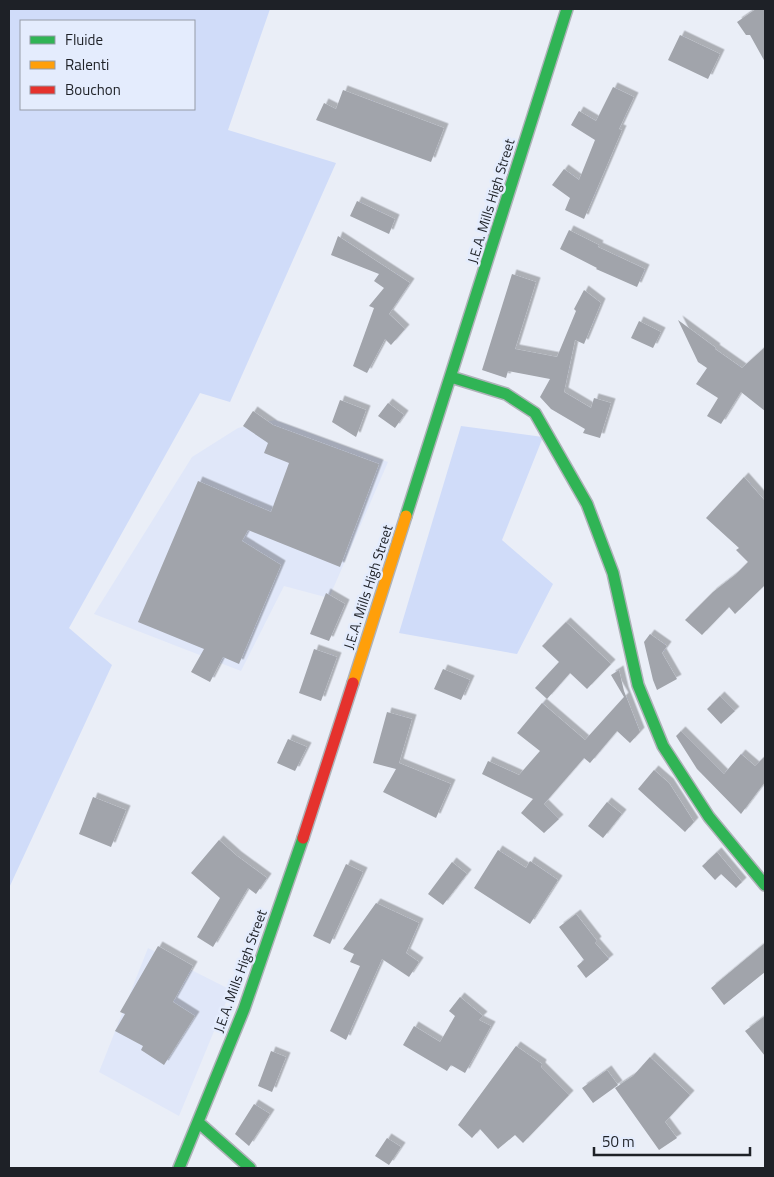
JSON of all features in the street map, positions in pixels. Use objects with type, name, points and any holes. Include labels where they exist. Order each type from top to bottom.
[{"type":"main road","name":"J.E.A. Mills High Street","points":[[179,1168],[244,1009],[295,862],[567,9]]},
{"type":"main road","points":[[451,377],[506,394],[535,413],[588,504],[613,573],[638,685],[662,746],[709,818],[765,885]]},
{"type":"main road","points":[[198,1122],[250,1168]]},
{"type":"shaded area","points":[[9,9],[270,9],[228,130],[336,163],[230,402],[200,393],[69,628],[112,665],[9,888]]},
{"type":"shaded area","points":[[275,420],[388,462],[329,598],[284,586],[241,671],[94,614],[192,457],[238,428]]},
{"type":"shaded area","points":[[461,426],[543,437],[502,540],[553,584],[517,654],[399,633]]},
{"type":"shaded area","points":[[148,948],[231,990],[179,1116],[99,1072]]},
{"type":"building","points":[[756,9],[765,9],[765,62],[750,35],[746,35],[737,22]]},
{"type":"building","points":[[680,35],[720,54],[708,79],[668,60]]},
{"type":"building","points":[[613,87],[634,97],[619,129],[622,130],[584,219],[565,210],[570,198],[552,185],[564,169],[579,180],[595,140],[571,125],[579,111],[596,121]]},
{"type":"building","points":[[343,90],[444,128],[431,162],[316,120],[324,103],[336,109]]},
{"type":"building","points":[[357,201],[395,219],[389,234],[350,216]]},
{"type":"building","points":[[569,230],[599,245],[598,247],[645,269],[637,287],[596,269],[560,249]]},
{"type":"building","points":[[338,236],[410,283],[389,314],[405,329],[391,345],[385,339],[367,373],[353,366],[374,308],[369,306],[384,288],[374,281],[379,274],[331,255]]},
{"type":"building","points":[[512,274],[536,282],[515,349],[557,357],[576,311],[574,309],[584,290],[601,303],[584,344],[575,340],[564,392],[591,408],[594,398],[611,403],[600,438],[583,433],[585,429],[551,409],[540,397],[550,379],[508,371],[506,378],[482,370]]},
{"type":"building","points":[[678,320],[742,368],[765,347],[765,411],[741,392],[721,424],[707,416],[718,398],[696,384],[707,368],[698,362]]},
{"type":"building","points":[[639,321],[661,332],[653,348],[631,338]]},
{"type":"building","points":[[340,400],[366,410],[356,437],[332,422]]},
{"type":"building","points":[[388,403],[404,415],[395,428],[378,416]]},
{"type":"building","points":[[253,411],[273,425],[379,464],[340,567],[248,530],[242,541],[281,565],[239,664],[223,657],[210,682],[191,672],[204,649],[138,622],[198,481],[271,512],[289,463],[264,453],[268,443],[243,426]]},
{"type":"building","points":[[744,477],[765,501],[765,585],[735,614],[729,607],[702,635],[685,620],[713,592],[748,562],[736,550],[739,548],[706,518]]},
{"type":"building","points":[[326,593],[345,604],[329,641],[310,634]]},
{"type":"building","points":[[566,622],[611,664],[587,689],[570,673],[547,699],[535,688],[559,662],[542,646]]},
{"type":"building","points":[[650,634],[667,646],[662,653],[677,679],[657,690],[644,642]]},
{"type":"building","points":[[314,649],[337,657],[321,701],[299,693]]},
{"type":"building","points":[[443,669],[470,680],[461,700],[434,689]]},
{"type":"building","points":[[619,670],[624,691],[640,732],[630,743],[617,731],[590,763],[584,758],[544,804],[559,819],[544,833],[521,813],[533,799],[482,774],[488,761],[519,775],[540,751],[517,733],[542,703],[585,740],[624,697],[611,675]]},
{"type":"building","points":[[720,696],[735,711],[721,724],[707,709]]},
{"type":"building","points":[[387,712],[412,719],[399,763],[451,784],[436,818],[383,792],[396,769],[373,763]]},
{"type":"building","points":[[681,731],[724,774],[741,754],[755,766],[765,756],[765,782],[741,814],[697,769],[676,736]]},
{"type":"building","points":[[288,739],[307,747],[295,771],[277,763]]},
{"type":"building","points":[[654,770],[669,783],[694,822],[685,832],[638,789]]},
{"type":"building","points":[[93,797],[126,810],[111,847],[79,834]]},
{"type":"building","points":[[607,802],[622,814],[603,838],[588,826]]},
{"type":"building","points":[[219,840],[267,878],[256,894],[248,888],[213,947],[197,937],[220,898],[191,873]]},
{"type":"building","points":[[498,850],[526,868],[530,861],[558,880],[530,924],[474,888]]},
{"type":"building","points":[[717,852],[742,882],[736,888],[721,874],[715,880],[702,866]]},
{"type":"building","points":[[452,862],[467,874],[443,905],[428,894]]},
{"type":"building","points":[[346,864],[363,872],[330,944],[313,936]]},
{"type":"building","points":[[376,903],[419,923],[406,953],[419,962],[409,977],[382,959],[346,1040],[330,1031],[360,966],[350,962],[354,954],[343,949]]},
{"type":"building","points":[[576,914],[597,941],[595,943],[609,959],[586,978],[577,966],[584,960],[559,927]]},
{"type":"building","points":[[765,943],[765,972],[724,1005],[711,988]]},
{"type":"building","points":[[158,946],[193,966],[173,1002],[195,1016],[164,1065],[141,1050],[143,1046],[115,1031],[125,1014],[120,1012]]},
{"type":"building","points":[[460,997],[483,1016],[479,1020],[491,1026],[465,1073],[451,1065],[447,1071],[403,1045],[414,1026],[440,1042],[455,1016],[449,1011]]},
{"type":"building","points":[[765,1016],[765,1056],[745,1031]]},
{"type":"building","points":[[516,1046],[542,1064],[541,1067],[569,1095],[523,1143],[515,1135],[498,1149],[480,1129],[472,1138],[458,1125]]},
{"type":"building","points":[[271,1051],[286,1057],[272,1092],[258,1086]]},
{"type":"building","points":[[650,1057],[690,1095],[665,1122],[677,1138],[659,1150],[615,1088],[633,1076]]},
{"type":"building","points":[[607,1070],[618,1085],[593,1103],[582,1088]]},
{"type":"building","points":[[254,1104],[270,1114],[249,1146],[235,1134]]},
{"type":"building","points":[[387,1138],[401,1147],[389,1165],[375,1156]]},
{"type":"traffic: fast","points":[[406,516],[567,9]]},
{"type":"traffic: fast","points":[[451,377],[506,394],[535,413],[587,504],[613,573],[638,685],[663,746],[709,817],[765,885]]},
{"type":"traffic: fast","points":[[179,1168],[244,1009],[303,838]]},
{"type":"traffic: fast","points":[[198,1122],[250,1168]]},
{"type":"traffic: slow","points":[[353,683],[406,516]]},
{"type":"traffic: jam","points":[[303,838],[353,683]]}]
